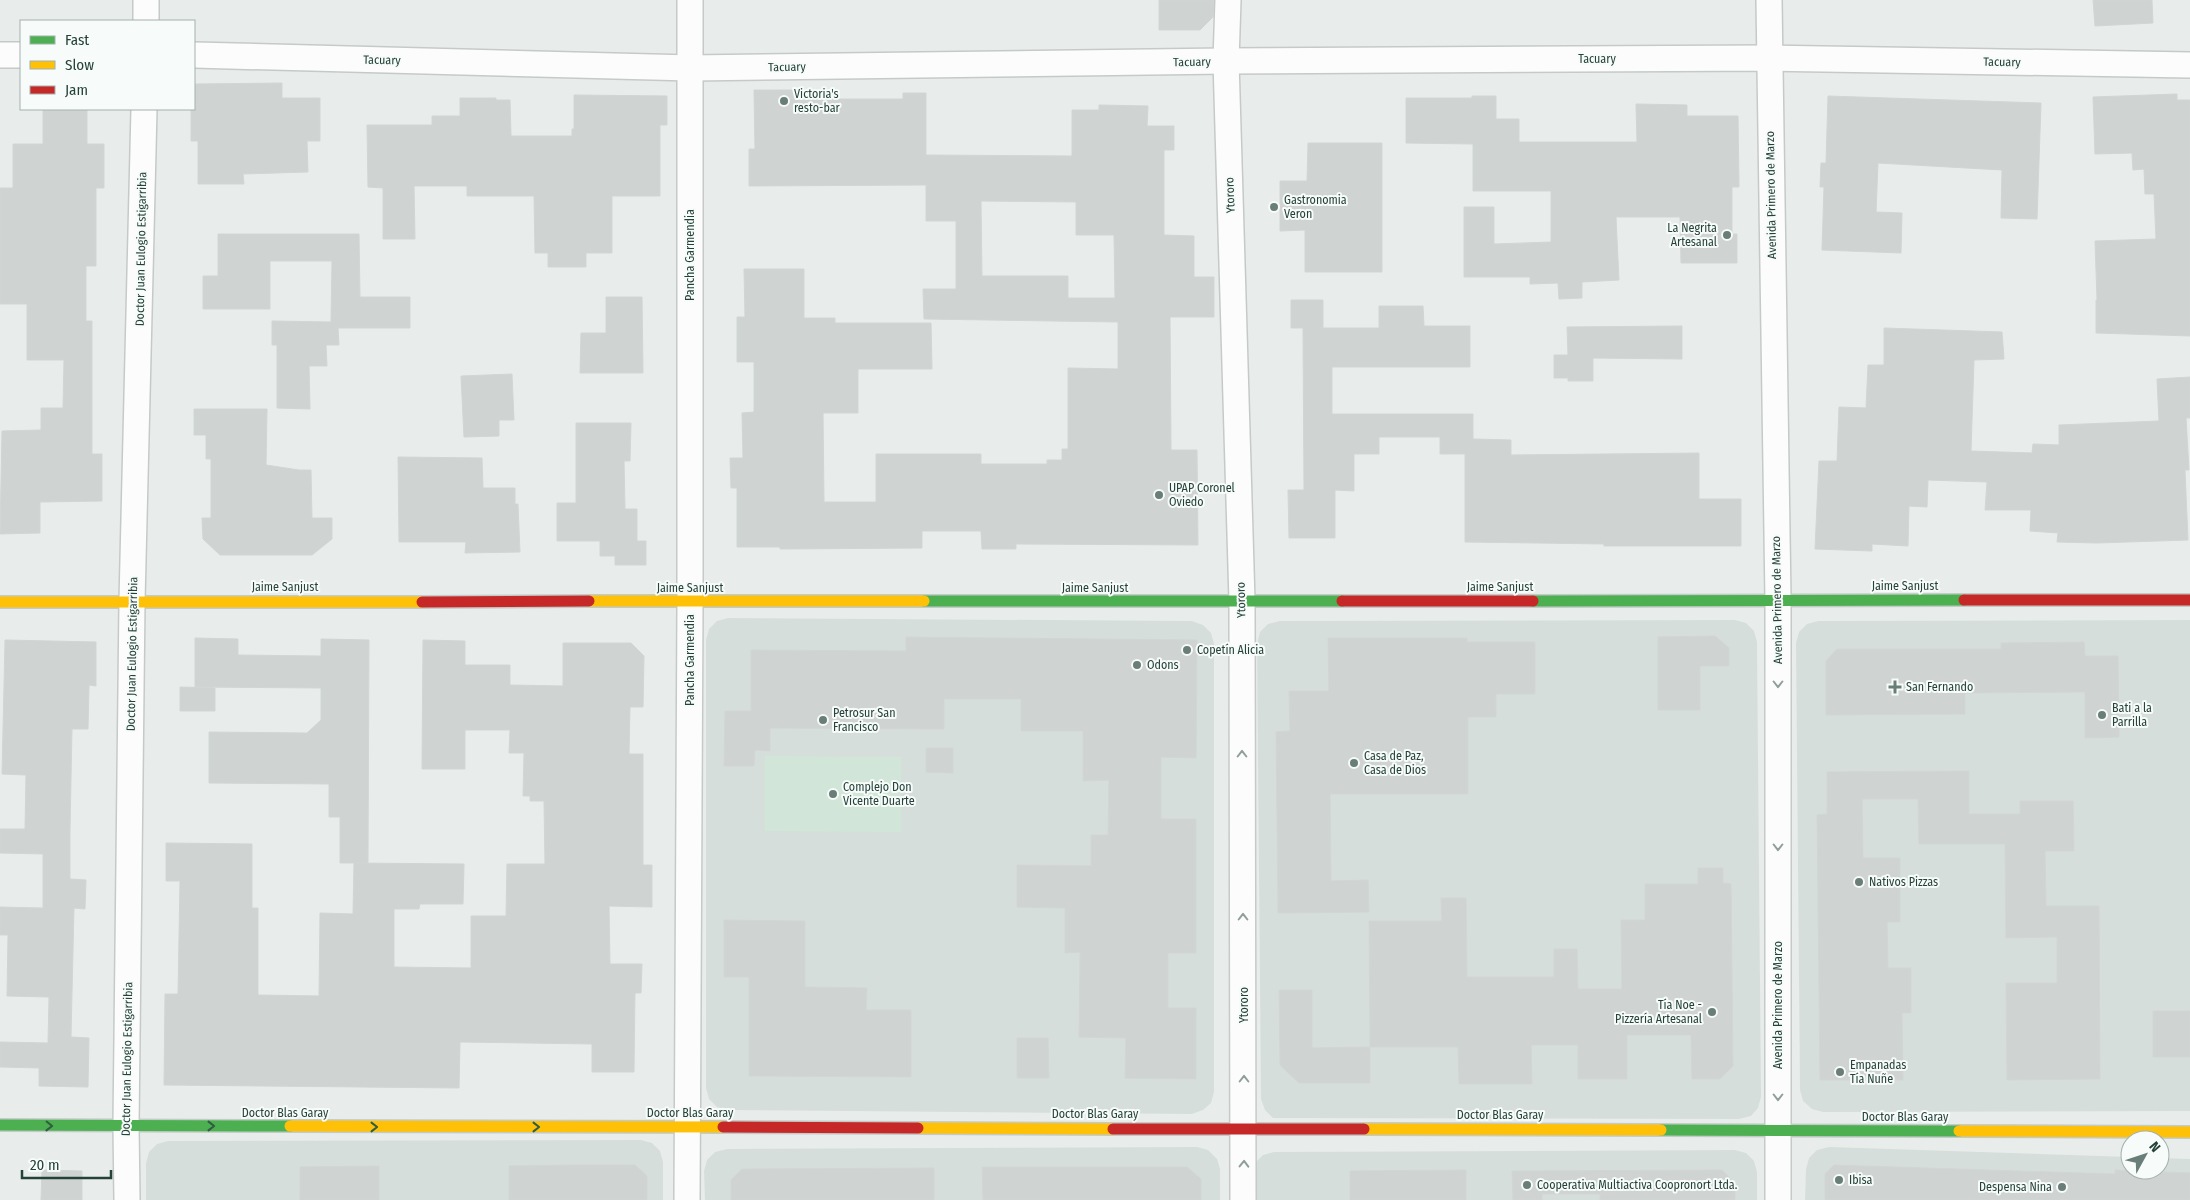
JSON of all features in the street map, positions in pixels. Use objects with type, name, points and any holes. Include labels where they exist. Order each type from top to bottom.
[{"type":"main road","name":"Jaime Sanjust","points":[[0,602],[2190,600]]},
{"type":"main road","name":"Doctor Blas Garay","points":[[0,1125],[2190,1132]]},
{"type":"street","points":[[146,0],[146,20]]},
{"type":"street","name":"Pancha Garmendia","points":[[686,1200],[688,1127],[690,602],[690,0]]},
{"type":"street","name":"Ytororo","points":[[1228,0],[1226,61],[1242,601],[1243,1200]]},
{"type":"street","name":"Avenida Primero de Marzo","points":[[1769,0],[1768,58],[1778,600],[1778,1200]]},
{"type":"street","points":[[0,55],[20,55]]},
{"type":"street","name":"Tacuary","points":[[195,55],[691,68],[1226,61],[1768,58],[2190,65]]},
{"type":"street","name":"Doctor Juan Eulogio Estigarribia","points":[[128,1200],[126,1126],[132,601],[144,110]]},
{"type":"shaded area","points":[[728,618],[1192,621],[1203,625],[1211,633],[1214,644],[1214,1092],[1211,1103],[1203,1110],[1192,1114],[728,1110],[717,1107],[709,1099],[706,1088],[706,640],[709,629],[717,621]]},
{"type":"shaded area","points":[[1735,620],[1746,623],[1754,631],[1757,642],[1761,1097],[1758,1108],[1751,1116],[1739,1119],[1273,1118],[1265,1110],[1261,1099],[1257,644],[1260,632],[1268,624],[1280,621]]},
{"type":"shaded area","points":[[2190,620],[2190,1111],[1823,1112],[1812,1109],[1803,1101],[1800,1090],[1796,643],[1799,632],[1807,624],[1818,621]]},
{"type":"shaded area","points":[[641,1140],[652,1143],[660,1151],[663,1162],[663,1200],[146,1200],[146,1163],[149,1152],[157,1144],[168,1141]]},
{"type":"shaded area","points":[[1197,1147],[1208,1150],[1217,1159],[1220,1169],[1220,1200],[705,1200],[704,1171],[707,1160],[715,1152],[727,1149]]},
{"type":"shaded area","points":[[1829,1147],[2120,1157],[2120,1180],[2170,1180],[2170,1158],[2190,1159],[2190,1200],[1805,1200],[1806,1169],[1809,1158],[1817,1150]]},
{"type":"shaded area","points":[[1735,1150],[1746,1153],[1754,1161],[1757,1172],[1757,1200],[1252,1200],[1255,1163],[1263,1155],[1274,1152]]},
{"type":"green space","name":"Complejo Don Vicente Duarte","points":[[765,756],[901,757],[901,832],[765,831]]},
{"type":"building","points":[[1159,0],[1214,0],[1213,17],[1200,30],[1159,30]]},
{"type":"building","points":[[2093,0],[2152,0],[2153,23],[2095,26]]},
{"type":"building","points":[[282,83],[282,98],[320,98],[320,141],[307,141],[308,172],[243,174],[244,184],[198,184],[198,141],[191,141],[191,110],[195,110],[195,84]]},
{"type":"building","points":[[754,90],[805,90],[805,99],[903,99],[903,93],[926,93],[926,155],[1072,156],[1072,110],[1099,110],[1099,105],[1148,106],[1147,126],[1174,126],[1174,150],[1164,150],[1164,235],[1194,236],[1194,277],[1214,277],[1214,317],[1170,317],[1171,450],[1197,450],[1198,545],[1016,544],[1016,549],[982,549],[981,531],[922,531],[922,548],[780,549],[780,547],[737,547],[737,488],[731,488],[730,458],[743,458],[742,413],[754,412],[754,362],[737,362],[737,317],[745,317],[744,269],[804,269],[804,318],[835,318],[835,323],[931,323],[932,369],[858,369],[858,413],[823,413],[824,502],[876,502],[876,454],[981,454],[981,464],[1047,464],[1047,460],[1062,460],[1062,449],[1068,449],[1068,368],[1118,369],[1118,322],[924,319],[923,289],[956,289],[956,221],[926,221],[926,185],[749,186],[749,149],[755,149]],"holes":[[[981,201],[1076,202],[1076,235],[1114,235],[1115,298],[1068,298],[1068,276],[982,276]]]},
{"type":"building","points":[[2177,94],[2177,100],[2190,100],[2190,336],[2096,333],[2095,241],[2156,239],[2154,194],[2145,194],[2144,169],[2133,170],[2132,153],[2095,154],[2093,97]]},
{"type":"building","points":[[574,95],[667,96],[667,125],[660,125],[660,196],[612,196],[612,253],[586,253],[586,267],[548,267],[548,253],[535,253],[534,196],[467,196],[467,186],[414,186],[415,239],[383,239],[383,188],[368,187],[367,125],[432,125],[432,116],[460,116],[460,98],[496,98],[496,100],[510,100],[511,136],[572,136],[572,129],[574,129]]},
{"type":"building","points":[[1472,96],[1496,96],[1496,119],[1519,119],[1519,142],[1637,142],[1636,104],[1687,105],[1687,116],[1738,116],[1739,187],[1732,187],[1732,234],[1737,234],[1737,263],[1681,263],[1680,217],[1616,217],[1619,280],[1582,282],[1582,298],[1559,299],[1558,283],[1530,284],[1530,277],[1464,277],[1464,207],[1494,207],[1494,244],[1551,242],[1551,191],[1473,191],[1473,144],[1406,143],[1406,98],[1472,98]]},
{"type":"building","points":[[1828,96],[2041,103],[2037,219],[2001,218],[2002,170],[1878,163],[1876,212],[1902,213],[1901,253],[1822,250],[1824,187],[1820,187],[1821,163],[1826,163]]},
{"type":"building","points":[[43,110],[87,110],[87,144],[104,144],[104,188],[96,188],[96,266],[86,266],[86,321],[92,321],[92,454],[102,454],[102,501],[40,502],[40,533],[0,534],[2,431],[41,430],[41,408],[63,408],[64,360],[27,360],[27,304],[0,304],[0,188],[13,188],[13,144],[43,144]]},
{"type":"building","points":[[1308,143],[1382,143],[1382,272],[1305,272],[1305,230],[1280,231],[1280,181],[1307,181]]},
{"type":"building","points":[[218,234],[359,234],[360,297],[410,297],[410,328],[338,328],[339,345],[326,345],[327,366],[309,366],[310,409],[277,408],[277,345],[272,345],[272,321],[331,322],[332,261],[270,261],[270,309],[203,309],[203,276],[218,276]]},
{"type":"building","points":[[606,297],[642,297],[643,373],[580,373],[581,333],[606,333]]},
{"type":"building","points":[[1291,300],[1323,300],[1323,328],[1379,328],[1379,306],[1423,306],[1424,326],[1470,326],[1470,367],[1332,367],[1332,414],[1473,414],[1473,439],[1511,440],[1511,455],[1699,453],[1699,499],[1741,499],[1741,546],[1604,546],[1604,544],[1465,542],[1465,454],[1440,454],[1440,437],[1379,437],[1379,454],[1354,454],[1354,491],[1335,490],[1335,538],[1289,538],[1288,490],[1304,490],[1303,328],[1291,328]]},
{"type":"building","points":[[1682,326],[1682,359],[1593,358],[1593,381],[1568,381],[1568,378],[1554,378],[1554,355],[1568,355],[1567,327]]},
{"type":"building","points":[[1884,328],[2002,332],[2004,359],[1974,360],[1971,451],[2032,453],[2033,444],[2059,445],[2059,425],[2159,421],[2157,379],[2190,377],[2190,418],[2186,418],[2189,470],[2185,470],[2188,540],[2097,543],[2057,542],[2058,533],[2030,531],[2031,510],[1985,510],[1987,482],[1928,480],[1927,507],[1909,506],[1908,546],[1872,544],[1872,551],[1815,549],[1819,461],[1837,461],[1839,407],[1866,408],[1868,365],[1884,365]]},
{"type":"building","points":[[512,374],[514,420],[499,420],[499,436],[464,437],[461,376]]},
{"type":"building","points":[[194,409],[267,409],[266,465],[311,470],[312,518],[332,518],[332,539],[312,555],[220,555],[203,539],[202,518],[211,518],[211,459],[206,459],[206,435],[194,435]]},
{"type":"building","points":[[576,423],[631,423],[630,461],[624,461],[625,509],[637,509],[637,541],[646,541],[646,565],[615,565],[615,556],[600,556],[600,541],[557,541],[557,503],[576,503]]},
{"type":"building","points":[[398,457],[482,458],[483,488],[515,488],[515,504],[518,504],[520,552],[465,553],[466,542],[399,542]]},
{"type":"building","points":[[1715,636],[1729,648],[1729,666],[1700,666],[1700,710],[1658,710],[1658,637]]},
{"type":"building","points":[[906,637],[1197,640],[1196,758],[1161,757],[1161,819],[1196,819],[1196,953],[1168,953],[1168,1008],[1196,1008],[1196,1079],[1125,1078],[1126,1038],[1079,1037],[1080,952],[1065,953],[1065,908],[1017,907],[1017,865],[1091,866],[1091,835],[1108,835],[1109,780],[1083,781],[1083,731],[1021,731],[1021,699],[944,699],[944,729],[770,728],[770,751],[755,750],[754,766],[724,766],[725,711],[751,711],[751,650],[906,651]]},
{"type":"building","points":[[195,638],[238,639],[238,655],[321,656],[321,639],[369,640],[368,863],[340,863],[340,817],[329,817],[329,784],[209,783],[209,732],[307,733],[321,720],[321,688],[195,687]]},
{"type":"building","points":[[1328,638],[1467,638],[1467,642],[1535,642],[1535,694],[1496,694],[1496,717],[1468,717],[1468,794],[1330,794],[1331,881],[1368,880],[1369,912],[1278,913],[1276,732],[1290,731],[1289,691],[1329,691]]},
{"type":"building","points":[[5,640],[96,642],[96,686],[89,685],[88,729],[72,729],[70,831],[70,879],[86,880],[85,909],[74,908],[71,1037],[89,1038],[88,1087],[39,1086],[39,1068],[0,1067],[0,1042],[48,1043],[49,997],[7,996],[8,935],[0,935],[0,907],[43,908],[43,854],[0,853],[0,829],[25,829],[26,775],[2,774]]},
{"type":"building","points":[[423,640],[465,641],[465,665],[510,665],[510,685],[563,686],[563,643],[631,643],[644,656],[643,707],[630,707],[629,754],[643,754],[643,865],[652,865],[652,907],[609,906],[610,964],[642,964],[641,993],[635,993],[634,1072],[592,1072],[592,1044],[460,1042],[459,1088],[164,1085],[165,994],[178,994],[180,881],[166,881],[166,843],[252,844],[252,908],[258,908],[258,995],[319,996],[320,913],[353,914],[354,863],[464,864],[463,904],[420,904],[419,909],[394,909],[394,967],[471,968],[471,916],[506,916],[507,864],[545,864],[544,801],[530,801],[530,796],[523,796],[524,753],[509,753],[510,730],[465,730],[465,769],[422,769]]},
{"type":"building","points":[[2084,642],[2085,656],[2118,656],[2119,737],[2085,738],[2085,692],[1965,693],[1965,714],[1826,715],[1826,661],[1837,649],[2001,649],[2001,643]]},
{"type":"building","points":[[180,687],[215,688],[215,711],[180,711]]},
{"type":"building","points":[[926,748],[953,748],[953,773],[926,772]]},
{"type":"building","points":[[1969,771],[1969,814],[2020,814],[2020,801],[2073,801],[2074,851],[2045,851],[2046,906],[2099,906],[2100,1079],[2007,1080],[2006,983],[2057,983],[2057,937],[2006,938],[2005,844],[1919,844],[1918,799],[1862,799],[1863,858],[1900,858],[1900,922],[1887,922],[1888,968],[1911,968],[1911,1013],[1902,1013],[1903,1080],[1820,1080],[1817,815],[1827,814],[1827,772]]},
{"type":"building","points":[[1698,868],[1723,868],[1723,883],[1731,884],[1733,1066],[1720,1079],[1692,1079],[1691,1035],[1627,1035],[1627,1079],[1578,1079],[1578,1045],[1531,1045],[1532,1084],[1459,1084],[1458,1047],[1370,1047],[1369,921],[1442,921],[1441,898],[1466,898],[1467,977],[1554,977],[1554,949],[1577,949],[1578,989],[1622,989],[1621,920],[1645,920],[1645,884],[1698,884]]},
{"type":"building","points":[[724,920],[805,921],[805,987],[867,988],[866,1010],[911,1010],[911,1077],[749,1076],[749,977],[724,977]]},
{"type":"building","points":[[1279,990],[1312,990],[1312,1048],[1370,1047],[1370,1083],[1299,1083],[1280,1065]]},
{"type":"building","points":[[2153,1011],[2190,1011],[2190,1057],[2153,1057]]},
{"type":"building","points":[[1017,1038],[1048,1038],[1049,1078],[1017,1078]]},
{"type":"building","points":[[635,1165],[647,1176],[647,1200],[509,1200],[509,1166]]},
{"type":"building","points":[[1834,1165],[2115,1174],[2115,1170],[2120,1170],[2120,1180],[2170,1180],[2170,1172],[2190,1173],[2190,1200],[1825,1200],[1825,1174]]},
{"type":"building","points":[[379,1166],[379,1200],[300,1200],[300,1167]]},
{"type":"building","points":[[982,1167],[1187,1167],[1201,1179],[1201,1200],[983,1200]]},
{"type":"building","points":[[934,1168],[934,1200],[731,1200],[731,1180],[742,1169]]},
{"type":"building","points":[[42,1170],[82,1171],[82,1200],[41,1200]]},
{"type":"building","points":[[1466,1170],[1466,1200],[1350,1200],[1350,1171]]},
{"type":"building","points":[[1722,1170],[1735,1184],[1735,1200],[1600,1200],[1600,1194],[1542,1194],[1542,1200],[1513,1200],[1512,1171]]},
{"type":"traffic: fast","points":[[1533,601],[1964,600]]},
{"type":"traffic: fast","points":[[924,601],[1342,601]]},
{"type":"traffic: fast","points":[[0,1125],[290,1126]]},
{"type":"traffic: fast","points":[[1661,1130],[1959,1131]]},
{"type":"traffic: slow","points":[[589,601],[924,601]]},
{"type":"traffic: slow","points":[[0,602],[422,602]]},
{"type":"traffic: slow","points":[[290,1126],[723,1127]]},
{"type":"traffic: slow","points":[[918,1128],[1113,1129]]},
{"type":"traffic: slow","points":[[1364,1129],[1661,1130]]},
{"type":"traffic: slow","points":[[1959,1131],[2190,1132]]},
{"type":"traffic: jam","points":[[1964,600],[2190,600]]},
{"type":"traffic: jam","points":[[422,602],[589,601]]},
{"type":"traffic: jam","points":[[1342,601],[1533,601]]},
{"type":"traffic: jam","points":[[723,1127],[918,1128]]},
{"type":"traffic: jam","points":[[1113,1129],[1364,1129]]},
{"type":"place","name":"Victoria's resto-bar","points":[[784,101]]},
{"type":"place","name":"Gastronomia Veron","points":[[1274,207]]},
{"type":"place","name":"La Negrita Artesanal","points":[[1727,235]]},
{"type":"place","name":"UPAP Coronel Oviedo","points":[[1159,495]]},
{"type":"place","name":"Copetín Alicia","points":[[1187,650]]},
{"type":"place","name":"Odons","points":[[1137,665]]},
{"type":"place","name":"San Fernando","points":[[1895,687]]},
{"type":"place","name":"Bati a la Parrilla","points":[[2102,715]]},
{"type":"place","name":"Petrosur San Francisco","points":[[823,720]]},
{"type":"place","name":"Casa de Paz, Casa de Dios","points":[[1354,763]]},
{"type":"place","name":"Complejo Don Vicente Duarte","points":[[833,794]]},
{"type":"place","name":"Nativos Pizzas","points":[[1859,882]]},
{"type":"place","name":"Tía Noe - Pizzería Artesanal","points":[[1712,1012]]},
{"type":"place","name":"Empanadas Tía Nuñe","points":[[1840,1072]]},
{"type":"place","name":"Ibisa","points":[[1839,1180]]},
{"type":"place","name":"Cooperativa Multiactiva Coopronort Ltda.","points":[[1527,1185]]},
{"type":"place","name":"Despensa Nina","points":[[2062,1187]]}]
